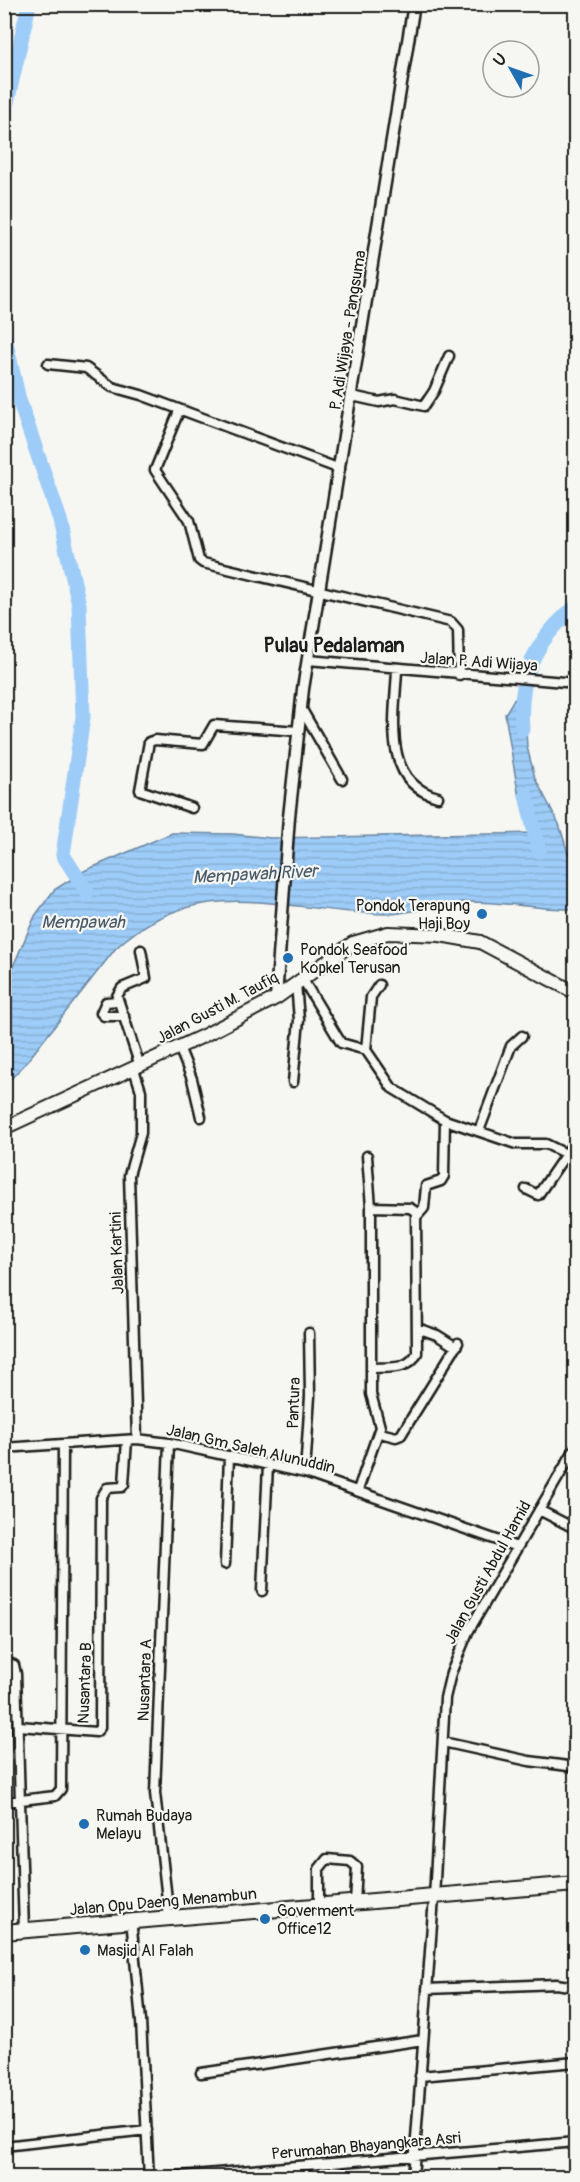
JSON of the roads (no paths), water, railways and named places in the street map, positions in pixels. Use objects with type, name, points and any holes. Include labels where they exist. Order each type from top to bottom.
[{"type":"highway","name":"Jalan Opu Daeng Menambun","points":[[4,1932],[132,1919],[434,1898],[576,1884]]},
{"type":"main road","name":"Jalan Gusti M. Taufiq","points":[[4,1128],[179,1047],[276,998],[336,952],[367,938],[388,933],[467,938],[486,944],[576,993]]},
{"type":"street","name":"P. Adi Wijaya - Pangsuma","points":[[276,998],[280,915],[301,708],[414,4]]},
{"type":"street","points":[[352,396],[379,402],[395,399],[424,406],[448,356]]},
{"type":"street","points":[[48,363],[86,369],[112,387],[141,395],[178,411],[340,470]]},
{"type":"street","points":[[178,411],[155,470],[189,521],[199,560],[203,563],[454,624],[458,630],[459,675]]},
{"type":"street","name":"Jalan P. Adi Wijaya","points":[[308,660],[397,670],[576,683]]},
{"type":"street","points":[[397,670],[394,748],[407,778],[414,787],[423,793],[438,796]]},
{"type":"street","points":[[301,708],[342,778]]},
{"type":"street","points":[[192,808],[140,790],[149,742],[155,740],[203,744],[214,725],[298,731]]},
{"type":"street","points":[[124,1016],[104,1016],[101,1013],[106,1002],[118,1001],[122,988],[146,978],[141,950]]},
{"type":"street","points":[[299,981],[341,1043],[366,1050]]},
{"type":"street","points":[[293,1082],[299,1020],[299,981]]},
{"type":"street","points":[[379,985],[371,997],[366,1050],[392,1088],[445,1120],[516,1144],[546,1144],[576,1160]]},
{"type":"street","name":"Jalan Kartini","points":[[118,1001],[137,1067],[142,1104],[139,1147],[129,1175],[132,1440]]},
{"type":"street","points":[[479,1131],[511,1046],[517,1037],[522,1036]]},
{"type":"street","points":[[179,1047],[192,1079],[201,1117]]},
{"type":"street","points":[[417,1216],[424,1208],[426,1186],[441,1181],[444,1176],[445,1120]]},
{"type":"street","points":[[526,1189],[535,1195],[540,1192],[576,1140]]},
{"type":"street","points":[[358,1490],[380,1433],[380,1422],[371,1394],[371,1207],[367,1156]]},
{"type":"street","points":[[371,1207],[410,1208],[416,1212],[417,1216],[417,1353],[409,1365],[371,1368]]},
{"type":"street","points":[[380,1433],[396,1437],[401,1435],[457,1345],[417,1328]]},
{"type":"street","name":"Pantura","points":[[305,1473],[310,1396],[309,1333]]},
{"type":"street","name":"Jalan Gm Saleh Alunuddin","points":[[4,1448],[132,1440],[169,1443],[305,1473],[517,1547]]},
{"type":"street","name":"Nusantara B","points":[[63,1444],[62,1730],[96,1732],[100,1728],[101,1498],[107,1488],[122,1487],[124,1484],[132,1440]]},
{"type":"street","name":"Nusantara A","points":[[169,1443],[155,1793],[169,1917]]},
{"type":"street","name":"Jalan Gusti Abdul Hamid","points":[[413,2178],[434,1898],[445,1698],[458,1652],[576,1447]]},
{"type":"street","points":[[225,1564],[229,1456]]},
{"type":"street","points":[[262,1591],[268,1465]]},
{"type":"street","points":[[539,1509],[576,1529]]},
{"type":"street","points":[[4,1661],[16,1668],[24,1930]]},
{"type":"street","points":[[4,1802],[55,1796],[60,1792],[62,1730],[19,1726]]},
{"type":"street","points":[[443,1742],[529,1761],[576,1767]]},
{"type":"street","points":[[319,1905],[320,1869],[327,1859],[350,1861],[357,1867],[355,1903]]},
{"type":"street","points":[[132,1919],[149,2178]]},
{"type":"street","points":[[427,1989],[556,1983],[576,1987]]},
{"type":"street","points":[[201,2073],[423,2040]]},
{"type":"street","points":[[420,2076],[576,2062]]},
{"type":"street","points":[[4,2146],[147,2130]]},
{"type":"street","name":"Perumahan Bhayangkara Asri","points":[[158,2178],[576,2142]]},
{"type":"water","name":"Mempawah","points":[[514,699],[525,714],[527,747],[535,778],[559,824],[568,853],[574,854],[575,849],[575,909],[466,902],[385,914],[244,901],[211,903],[179,910],[147,924],[116,948],[25,1064],[5,1085],[5,985],[35,916],[54,890],[84,871],[172,833],[233,834],[271,838],[538,833],[535,820],[518,792],[505,714]]},
{"type":"waterway","points":[[4,116],[29,4]]},
{"type":"waterway","points":[[4,334],[19,400],[60,520],[79,605],[83,717],[63,855],[87,892]]},
{"type":"waterway","points":[[522,729],[523,692],[532,660],[550,632],[576,607]]},
{"type":"waterway","points":[[526,795],[539,851]]},
{"type":"place","name":"Pondok Terapung Haji Boy","points":[[482,914]]},
{"type":"place","name":"Pondok Seafood Kopkel Terusan","points":[[288,958]]},
{"type":"place","name":"Rumah Budaya Melayu","points":[[84,1824]]},
{"type":"place","name":"Goverment Office12","points":[[265,1919]]},
{"type":"place","name":"Masjid Al Falah","points":[[85,1950]]},
{"type":"district","name":"Pulau Pedalaman","points":[[334,645]]},
{"type":"water label","name":"Mempawah River","points":[[255,874]]}]
